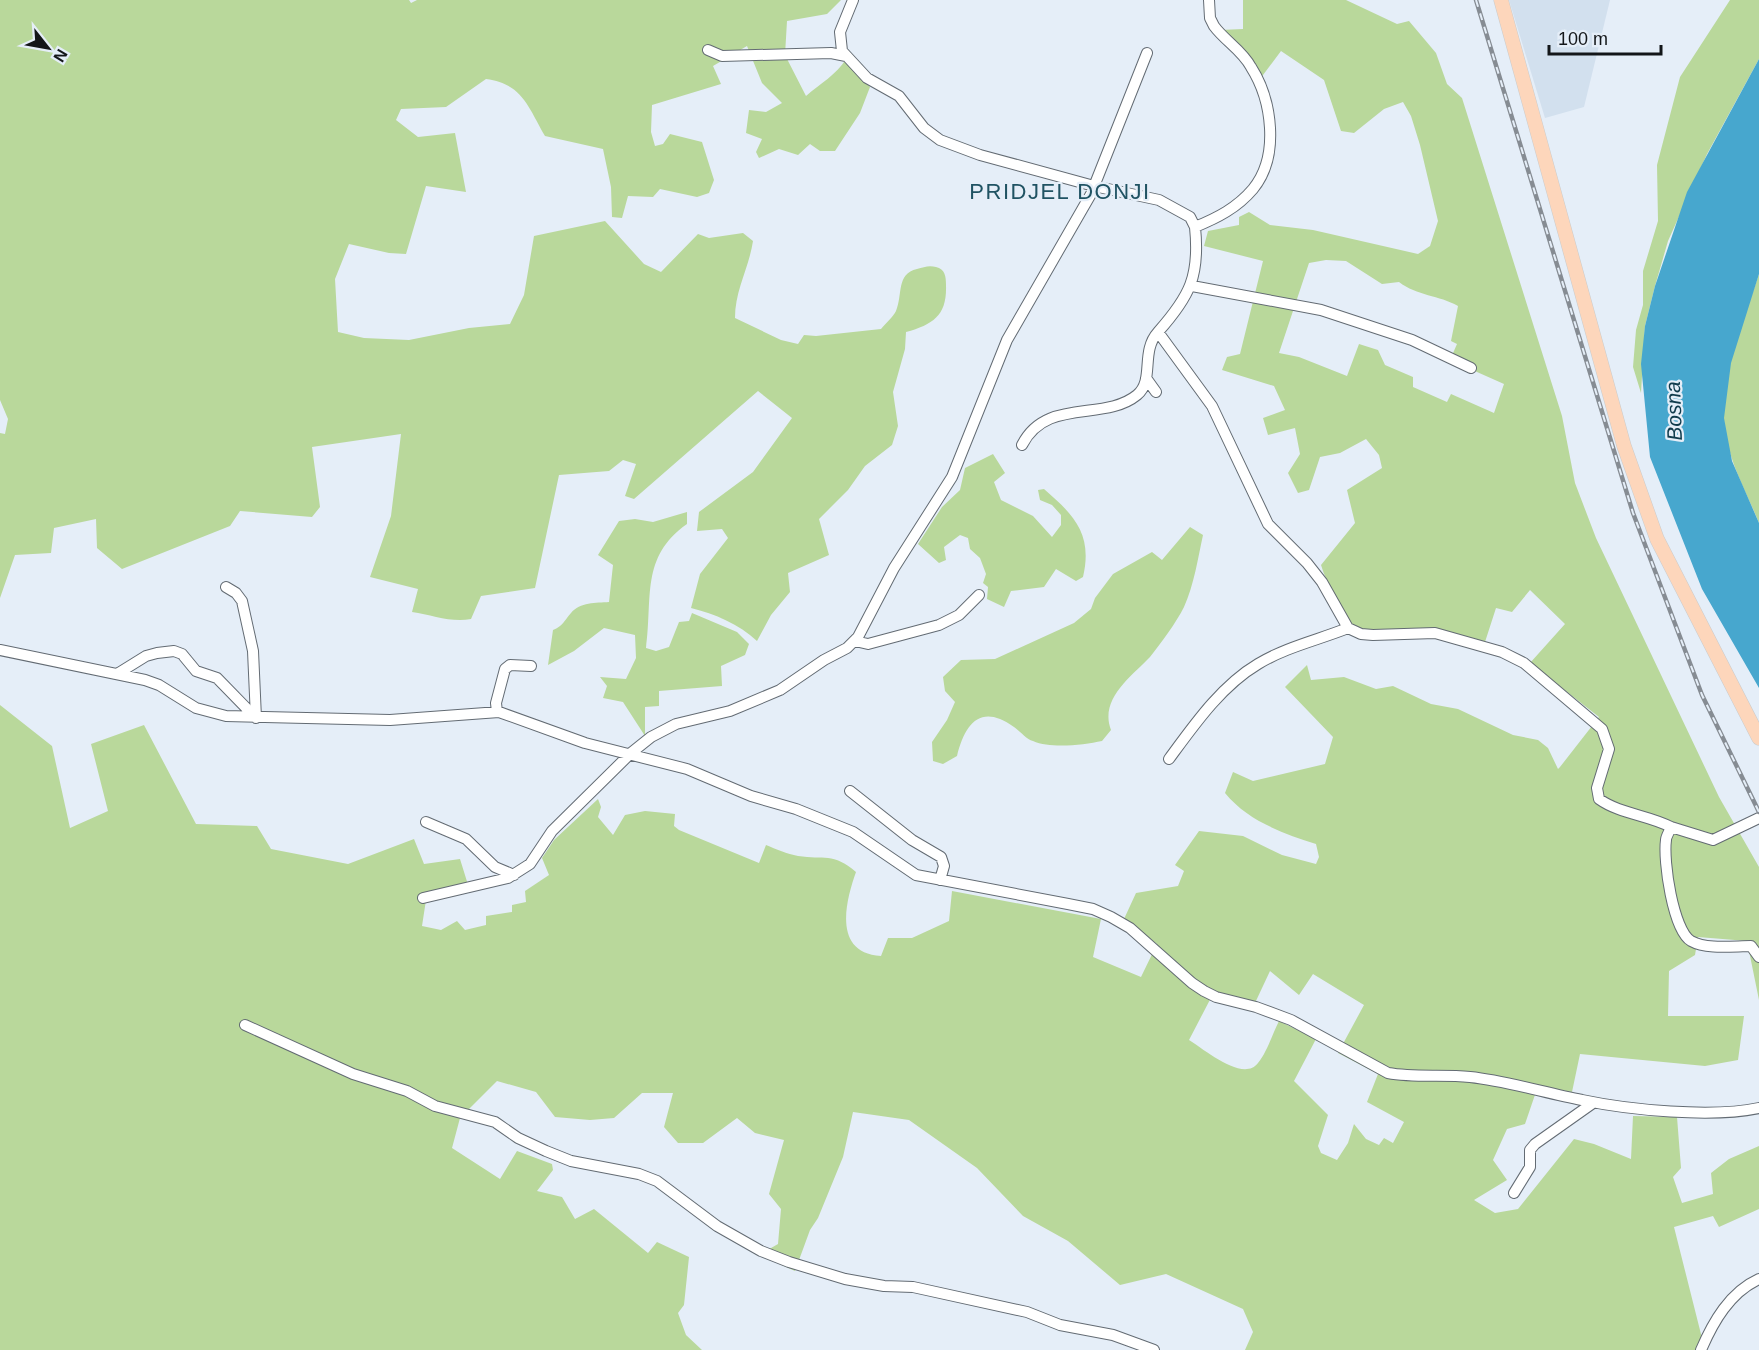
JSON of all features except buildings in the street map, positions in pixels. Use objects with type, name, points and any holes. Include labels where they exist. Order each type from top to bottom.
[{"type":"main road","points":[[1501,0],[1624,446],[1646,511],[1672,572],[1759,738]]},
{"type":"street","points":[[853,0],[839,41],[846,56],[867,78],[899,96],[924,128],[949,145],[1094,186],[1159,200],[1190,217],[1195,227],[1196,261],[1192,286],[1180,306],[1158,332],[1147,352],[1146,378],[1140,391],[1129,400],[1043,422],[1032,430],[1022,445]]},
{"type":"street","points":[[1195,227],[1226,213],[1254,188],[1265,162],[1269,125],[1266,97],[1259,80],[1242,54],[1214,26],[1210,18],[1209,0]]},
{"type":"street","points":[[708,50],[722,56],[831,53],[846,56]]},
{"type":"street","points":[[423,898],[514,875],[534,861],[552,831],[631,753],[664,728],[730,711],[780,690],[855,640],[894,568],[946,488],[1007,340],[1094,186],[1148,53]]},
{"type":"street","points":[[1192,286],[1321,310],[1412,340],[1471,368]]},
{"type":"street","points":[[1158,332],[1212,406],[1268,524],[1307,563],[1322,582],[1348,628],[1361,634],[1373,635],[1435,633],[1502,652],[1524,663],[1602,729],[1609,749],[1597,788],[1599,799],[1611,807],[1654,819],[1671,827],[1713,840],[1759,818]]},
{"type":"street","points":[[1146,378],[1156,392]]},
{"type":"street","points":[[226,587],[236,593],[242,601],[253,651],[256,718]]},
{"type":"street","points":[[855,640],[868,644],[939,625],[959,615],[979,595]]},
{"type":"street","points":[[1169,759],[1189,732],[1235,680],[1257,664],[1286,650],[1348,628]]},
{"type":"street","points":[[0,650],[159,685],[196,708],[211,713],[256,718],[390,720],[496,712],[512,715],[585,743],[687,769],[751,796],[796,809],[853,832],[916,875],[1093,909],[1130,928],[1192,984],[1204,991],[1216,997],[1256,1007],[1291,1020],[1388,1073],[1406,1076],[1470,1077],[1593,1103],[1701,1112],[1759,1108]]},
{"type":"street","points":[[117,674],[146,656],[174,651],[182,654],[196,670],[217,678],[256,718]]},
{"type":"street","points":[[496,712],[496,703],[506,669],[510,665],[531,666]]},
{"type":"street","points":[[850,791],[912,840],[941,857],[944,866],[940,880]]},
{"type":"street","points":[[426,822],[466,839],[495,867],[514,875]]},
{"type":"street","points":[[1671,827],[1666,839],[1671,892],[1676,920],[1684,934],[1691,941],[1701,945],[1751,946],[1759,957]]},
{"type":"street","points":[[245,1025],[353,1074],[407,1091],[435,1106],[495,1122],[518,1138],[571,1161],[639,1174],[657,1181],[717,1226],[760,1251],[789,1262],[845,1279],[884,1286],[913,1287],[1027,1312],[1060,1325],[1113,1335],[1154,1350]]},
{"type":"street","points":[[1514,1193],[1530,1167],[1530,1150],[1534,1144],[1593,1103]]},
{"type":"street","points":[[1701,1350],[1712,1325],[1732,1298],[1759,1279]]},
{"type":"shaded area","points":[[1509,0],[1610,0],[1584,107],[1545,118]]},
{"type":"green space","points":[[0,0],[409,0],[411,3],[417,0],[841,0],[827,14],[787,21],[785,55],[806,96],[833,74],[846,59],[870,87],[860,113],[835,151],[820,151],[810,144],[798,155],[779,149],[759,158],[756,152],[762,139],[746,133],[749,110],[766,112],[782,103],[762,83],[747,46],[713,66],[721,84],[652,105],[651,132],[655,146],[663,144],[670,134],[702,142],[714,180],[709,193],[697,197],[660,189],[653,197],[628,196],[622,218],[612,217],[611,187],[603,149],[545,136],[523,98],[508,86],[486,79],[446,107],[401,109],[396,120],[418,137],[455,133],[466,192],[426,186],[406,254],[389,253],[349,244],[335,279],[338,332],[364,338],[409,340],[469,328],[510,324],[524,295],[534,236],[605,221],[644,264],[661,272],[698,234],[709,238],[743,233],[753,241],[737,298],[735,318],[781,340],[798,344],[804,335],[816,336],[881,329],[896,311],[901,286],[906,275],[924,267],[931,266],[941,269],[946,282],[946,295],[941,311],[931,322],[906,332],[905,349],[893,392],[898,426],[892,445],[865,466],[848,490],[819,519],[829,555],[788,573],[790,592],[771,615],[757,641],[726,620],[691,608],[700,574],[728,538],[722,529],[697,531],[699,512],[753,472],[792,418],[758,391],[634,499],[625,496],[636,464],[623,460],[609,471],[559,475],[535,588],[481,596],[471,619],[449,619],[412,612],[418,589],[370,577],[391,516],[401,434],[312,447],[320,507],[312,517],[240,511],[230,526],[122,569],[97,548],[96,519],[54,528],[51,553],[15,555],[0,598],[0,433],[5,434],[8,419],[0,400]]},
{"type":"green space","points":[[1243,0],[1346,0],[1397,24],[1409,21],[1436,53],[1447,84],[1462,98],[1562,416],[1575,483],[1596,538],[1719,797],[1759,867],[1759,1000],[1747,941],[1698,937],[1695,955],[1669,971],[1668,1016],[1744,1016],[1738,1060],[1705,1066],[1580,1054],[1572,1092],[1538,1086],[1525,1124],[1507,1129],[1493,1160],[1507,1180],[1474,1200],[1495,1213],[1518,1209],[1574,1139],[1594,1144],[1631,1159],[1633,1116],[1677,1117],[1681,1168],[1673,1177],[1682,1203],[1713,1194],[1711,1173],[1729,1159],[1759,1146],[1759,1209],[1719,1227],[1713,1216],[1674,1227],[1705,1350],[1245,1350],[1253,1332],[1243,1309],[1166,1274],[1120,1285],[1068,1241],[1023,1216],[977,1168],[909,1120],[853,1112],[843,1157],[818,1218],[810,1230],[795,1271],[759,1255],[778,1244],[781,1209],[769,1194],[784,1140],[755,1133],[737,1118],[703,1143],[678,1143],[664,1127],[673,1093],[642,1093],[614,1118],[590,1120],[555,1117],[536,1092],[497,1081],[460,1118],[452,1148],[500,1179],[517,1151],[552,1164],[553,1170],[537,1191],[562,1197],[575,1219],[594,1209],[648,1253],[657,1242],[689,1257],[684,1305],[678,1313],[686,1335],[702,1350],[0,1350],[0,705],[52,746],[70,828],[108,811],[91,744],[144,725],[196,824],[257,826],[271,849],[348,864],[414,839],[424,864],[460,859],[469,888],[426,900],[422,926],[441,930],[457,921],[465,930],[486,925],[486,916],[512,912],[512,905],[526,902],[525,891],[549,875],[542,858],[554,840],[598,799],[601,807],[598,817],[613,835],[625,815],[645,811],[675,814],[674,826],[679,830],[759,863],[766,845],[794,855],[834,859],[848,866],[856,872],[846,911],[846,924],[855,946],[866,953],[881,956],[888,938],[912,938],[949,921],[952,891],[1101,919],[1093,957],[1141,977],[1157,944],[1124,919],[1136,893],[1178,886],[1184,871],[1175,865],[1199,831],[1243,836],[1282,855],[1316,864],[1319,857],[1316,844],[1255,819],[1225,793],[1233,772],[1253,781],[1325,764],[1333,737],[1285,687],[1307,665],[1311,680],[1344,677],[1376,689],[1393,686],[1431,704],[1458,709],[1513,735],[1538,740],[1548,748],[1558,769],[1560,767],[1599,717],[1530,663],[1565,624],[1530,590],[1512,612],[1496,608],[1485,642],[1365,630],[1349,623],[1321,565],[1355,523],[1347,490],[1382,468],[1379,455],[1366,439],[1340,453],[1320,457],[1309,490],[1298,493],[1288,473],[1300,454],[1295,428],[1268,435],[1263,418],[1285,410],[1274,386],[1222,370],[1227,357],[1240,354],[1263,261],[1204,246],[1208,231],[1239,225],[1239,217],[1249,212],[1270,225],[1313,230],[1418,254],[1430,246],[1438,221],[1420,145],[1411,116],[1403,102],[1384,109],[1354,133],[1341,131],[1324,80],[1281,51],[1260,79],[1220,30],[1243,29]],"holes":[[[1326,260],[1346,261],[1382,284],[1399,282],[1413,290],[1458,306],[1451,341],[1457,344],[1450,360],[1504,384],[1494,413],[1451,394],[1447,402],[1413,387],[1413,377],[1385,365],[1378,350],[1359,344],[1347,376],[1299,357],[1279,353],[1309,263]],[[1270,971],[1299,995],[1313,974],[1364,1005],[1338,1053],[1378,1074],[1367,1102],[1404,1122],[1393,1143],[1384,1138],[1379,1145],[1366,1139],[1354,1124],[1348,1143],[1337,1160],[1321,1153],[1318,1146],[1328,1115],[1294,1081],[1316,1039],[1279,1021],[1261,1059],[1251,1068],[1243,1069],[1213,1057],[1189,1040],[1214,992],[1255,1003]]]},
{"type":"green space","points":[[1730,0],[1759,0],[1759,59],[1707,154],[1668,241],[1645,326],[1641,393],[1633,367],[1636,330],[1643,305],[1643,271],[1658,221],[1657,165],[1680,77]]},
{"type":"green space","points":[[1759,274],[1759,523],[1733,462],[1727,441],[1724,399],[1732,356]]},
{"type":"green space","points":[[993,454],[1005,473],[994,482],[1001,500],[1033,516],[1052,537],[1061,525],[1061,515],[1052,505],[1040,500],[1038,490],[1044,489],[1072,517],[1083,537],[1085,549],[1083,577],[1076,581],[1056,569],[1044,587],[1011,591],[1004,607],[987,599],[988,587],[983,583],[986,574],[980,558],[970,549],[968,538],[960,535],[944,547],[946,560],[939,563],[918,544],[942,507],[960,490],[965,468]]},
{"type":"green space","points":[[687,512],[687,524],[672,537],[662,550],[655,565],[646,648],[656,651],[669,647],[679,622],[689,621],[692,613],[737,632],[749,644],[745,655],[721,666],[722,686],[659,691],[659,706],[645,707],[645,736],[623,702],[603,698],[607,686],[600,677],[626,679],[636,658],[635,635],[604,628],[574,651],[548,665],[553,630],[579,607],[609,602],[613,565],[598,555],[619,521],[635,519],[653,522]]},
{"type":"green space","points":[[1190,527],[1203,535],[1184,607],[1159,646],[1113,698],[1108,719],[1111,730],[1102,741],[1067,746],[1049,745],[1028,739],[1002,720],[984,717],[976,720],[970,726],[960,744],[957,756],[943,764],[933,761],[932,742],[947,720],[955,702],[945,691],[943,677],[961,660],[995,659],[1074,623],[1091,609],[1095,598],[1113,574],[1152,552],[1162,560]]},
{"type":"water","name":"Bosna","points":[[1759,59],[1759,274],[1731,363],[1724,418],[1732,461],[1759,523],[1759,688],[1702,589],[1650,457],[1641,364],[1645,326],[1655,286],[1687,192]]},
{"type":"railway","points":[[1476,0],[1633,513],[1702,695],[1759,812]]},
{"type":"district","name":"PRIDJEL DONJI","points":[[1060,191]]}]
